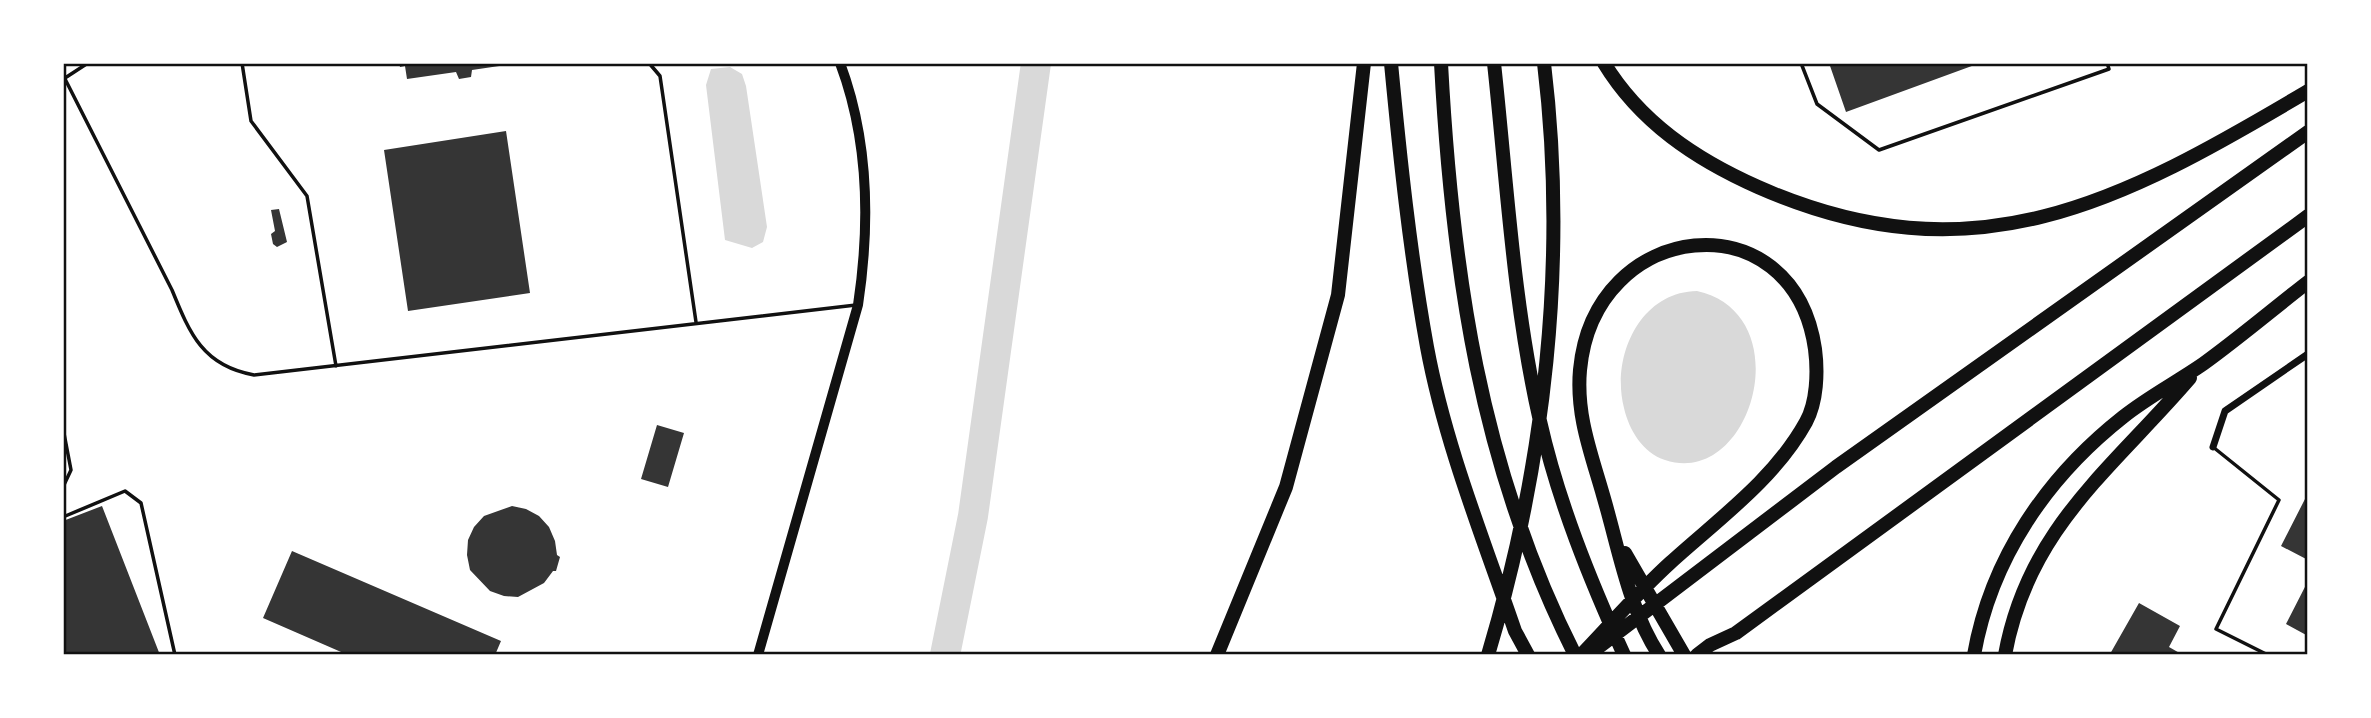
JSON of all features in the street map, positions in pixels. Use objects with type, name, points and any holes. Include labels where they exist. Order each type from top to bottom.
[{"type":"highway","points":[[1217,655],[1286,487],[1338,295],[1364,63]]},
{"type":"highway","points":[[1391,63],[1402,176],[1427,349],[1460,473],[1515,631],[1528,655]]},
{"type":"highway","points":[[1441,63],[1460,282],[1476,372],[1497,459],[1523,539],[1578,655],[1667,566],[1744,498],[1782,457],[1807,420],[1815,390],[1816,359],[1809,322],[1802,304],[1785,280],[1757,258],[1732,249],[1708,246],[1664,250],[1646,258],[1622,277],[1610,291],[1591,323],[1580,369],[1581,423],[1615,534],[1625,578],[1647,637],[1659,655]]},
{"type":"highway","points":[[1494,63],[1517,292],[1540,423],[1596,594],[1624,655]]},
{"type":"highway","points":[[1488,655],[1500,616],[1541,427],[1551,309],[1553,189],[1550,114],[1544,63]]},
{"type":"highway","points":[[1604,63],[1635,106],[1653,123],[1688,150],[1734,176],[1785,199],[1838,216],[1871,223],[1941,229],[2022,222],[2110,197],[2198,156],[2308,91]]},
{"type":"highway","points":[[1588,655],[1836,467],[2308,132]]},
{"type":"highway","points":[[1697,655],[1713,652],[2308,216]]},
{"type":"highway","points":[[1974,655],[1982,617],[1998,574],[2018,533],[2052,485],[2090,445],[2124,416],[2203,364],[2308,282]]},
{"type":"highway","points":[[2005,655],[2018,605],[2030,575],[2073,504],[2203,364]]},
{"type":"highway","points":[[1615,534],[1684,655]]},
{"type":"main road","points":[[758,655],[858,305],[864,268],[866,202],[855,116],[840,63]]},
{"type":"street","points":[[2213,447],[2225,411],[2308,354]]},
{"type":"lane","points":[[88,63],[64,76],[172,290],[187,327],[206,353],[221,366],[254,375],[858,305]]},
{"type":"lane","points":[[242,63],[251,121],[307,196],[336,366]]},
{"type":"lane","points":[[649,63],[660,76],[696,322]]},
{"type":"lane","points":[[1801,63],[1817,104],[1879,150],[2109,68],[2107,63]]},
{"type":"lane","points":[[63,428],[71,470],[63,487]]},
{"type":"lane","points":[[2213,447],[2279,500],[2216,629],[2268,655]]},
{"type":"lane","points":[[63,517],[125,491],[141,503],[175,655]]},
{"type":"shaded area","points":[[730,67],[742,74],[746,86],[767,227],[763,242],[752,248],[725,240],[706,85],[711,69]]},
{"type":"shaded area","points":[[1697,291],[1729,306],[1748,331],[1756,362],[1753,395],[1741,425],[1721,449],[1696,462],[1665,460],[1650,452],[1638,440],[1629,424],[1621,389],[1622,369],[1626,349],[1645,315],[1659,303],[1677,294]]},
{"type":"building","points":[[399,63],[506,65],[472,70],[471,77],[459,79],[456,72],[407,79],[405,66],[400,67]]},
{"type":"building","points":[[1829,63],[1980,63],[1846,112]]},
{"type":"building","points":[[506,131],[530,293],[408,311],[384,150]]},
{"type":"building","points":[[279,209],[287,242],[277,247],[273,244],[271,234],[275,231],[271,210]]},
{"type":"building","points":[[657,425],[684,433],[668,487],[641,479]]},
{"type":"building","points":[[2305,499],[2308,501],[2308,560],[2281,546]]},
{"type":"building","points":[[102,506],[160,655],[63,655],[63,521]]},
{"type":"building","points":[[512,506],[539,516],[549,527],[557,555],[560,557],[556,571],[553,571],[544,583],[518,597],[490,591],[470,570],[467,555],[468,540],[474,527],[484,516]]},
{"type":"building","points":[[292,551],[501,641],[495,655],[348,655],[263,618]]},
{"type":"building","points":[[2308,581],[2308,636],[2286,624]]},
{"type":"building","points":[[2139,603],[2180,626],[2169,647],[2183,655],[2110,654]]},
{"type":"waterway","points":[[945,655],[973,516],[1036,63]]}]
